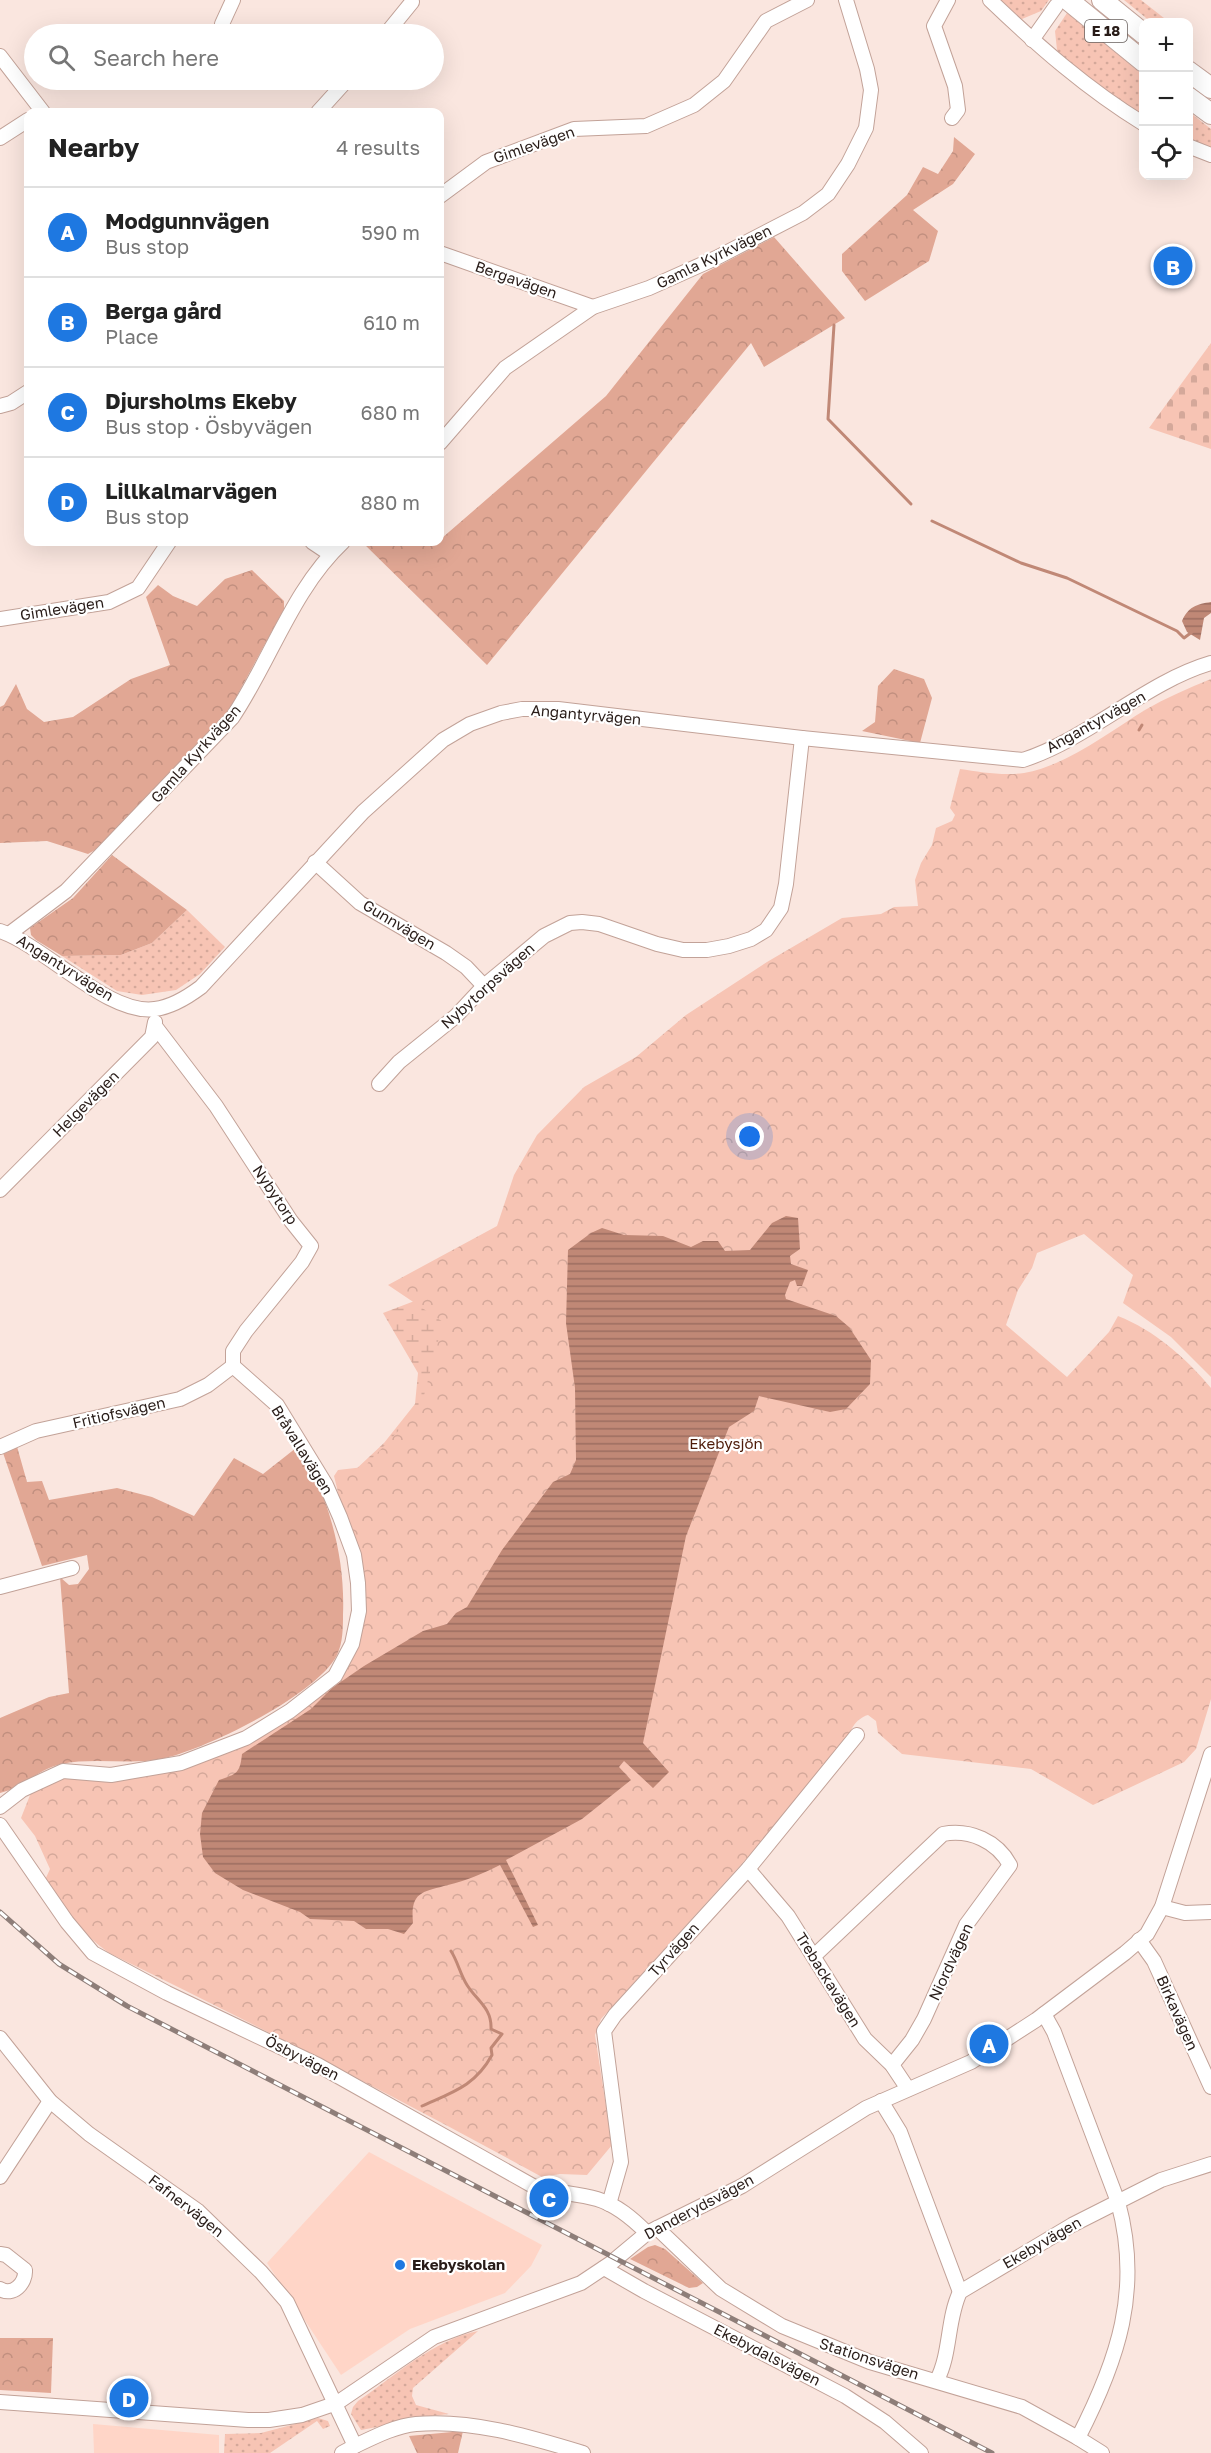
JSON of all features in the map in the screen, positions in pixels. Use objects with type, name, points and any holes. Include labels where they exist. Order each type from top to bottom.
[{"type":"highway","name":"E 18","points":[[1102,0],[1139,31]]},
{"type":"highway","name":"E 18","points":[[1062,3],[1139,59]]},
{"type":"highway","points":[[1189,72],[1211,88]]},
{"type":"highway","points":[[1193,101],[1211,114]]},
{"type":"street","points":[[222,24],[233,0]]},
{"type":"street","points":[[393,24],[410,0]]},
{"type":"street","name":"Gimlevägen","points":[[444,193],[486,162],[574,129],[646,126],[694,105],[724,81],[766,21],[807,0]]},
{"type":"street","name":"Gamla Kyrkvägen","points":[[444,438],[505,368],[593,308],[649,288],[716,258],[803,213],[828,194],[848,164],[866,128],[871,90],[846,0]]},
{"type":"street","points":[[948,0],[934,26],[955,86],[958,110],[952,118]]},
{"type":"street","points":[[990,0],[1032,40],[1106,101],[1139,122]]},
{"type":"street","points":[[1032,40],[1062,3]]},
{"type":"street","points":[[0,56],[24,87]]},
{"type":"street","points":[[27,90],[41,108]]},
{"type":"street","points":[[322,108],[338,90]]},
{"type":"street","points":[[0,138],[24,123]]},
{"type":"street","points":[[1193,148],[1211,155]]},
{"type":"street","name":"Bergavägen","points":[[444,254],[593,308]]},
{"type":"street","points":[[0,406],[12,403],[24,395]]},
{"type":"street","name":"Gimlevägen","points":[[0,619],[109,602],[138,588],[166,546]]},
{"type":"street","points":[[318,546],[330,554]]},
{"type":"street","name":"Gamla Kyrkvägen","points":[[4,932],[66,891],[232,718],[300,595],[330,554],[339,546]]},
{"type":"street","name":"Angantyrvägen","points":[[4,932],[106,997],[130,1006],[155,1010],[201,987],[363,812],[443,740],[470,724],[501,713],[522,709],[558,709],[802,738],[1023,760],[1066,741],[1153,690],[1211,663]]},
{"type":"street","name":"Nybytorpsvägen","points":[[379,1084],[399,1062],[456,1016],[484,986],[544,936],[570,923],[599,924],[657,944],[683,950],[707,950],[729,946],[751,939],[766,930],[781,908],[786,884],[802,738]]},
{"type":"street","name":"Gunnvägen","points":[[315,862],[360,903],[446,953],[466,967],[484,986]]},
{"type":"street","points":[[155,1010],[155,1026]]},
{"type":"street","name":"Helgevägen","points":[[0,1190],[152,1037],[155,1026]]},
{"type":"street","name":"Nybytorp","points":[[155,1026],[216,1106],[291,1221],[311,1246],[302,1262],[246,1331],[233,1352],[233,1366]]},
{"type":"street","name":"Fritiofsvägen","points":[[0,1447],[36,1431],[180,1399],[208,1384],[233,1366]]},
{"type":"street","name":"Bråvallavägen","points":[[0,1807],[22,1790],[63,1771],[111,1775],[181,1763],[246,1738],[290,1711],[334,1676],[352,1644],[359,1611],[354,1555],[340,1517],[326,1485],[277,1405],[233,1366]]},
{"type":"street","points":[[0,1587],[72,1568]]},
{"type":"street","name":"Tyrvägen","points":[[609,2204],[621,2162],[604,2031],[615,2015],[747,1869],[857,1735]]},
{"type":"street","name":"Danderydsvägen","points":[[0,2402],[248,2420],[269,2420],[302,2415],[337,2403],[434,2337],[573,2286],[604,2268],[652,2231],[732,2191],[829,2130],[881,2101],[971,2062],[998,2046],[1044,2014],[1147,1934],[1161,1906],[1211,1754]]},
{"type":"street","name":"Ösbyvägen","points":[[1,1828],[67,1922],[93,1953],[167,1993],[318,2065],[533,2186],[549,2192],[597,2199],[652,2231]]},
{"type":"street","name":"Niordvägen","points":[[814,1956],[943,1834],[960,1832],[989,1842],[1002,1851],[1010,1865],[966,1925],[924,2019],[912,2040],[892,2065]]},
{"type":"street","name":"Trebackavägen","points":[[747,1869],[788,1916],[865,2038],[892,2065],[908,2090]]},
{"type":"street","points":[[1161,1906],[1185,1913],[1211,1912]]},
{"type":"street","name":"Birkavägen","points":[[1139,1940],[1154,1961],[1211,2087]]},
{"type":"street","points":[[1044,2014],[1054,2032],[1118,2202],[1124,2224],[1128,2278],[1124,2322],[1102,2391],[1078,2438]]},
{"type":"street","name":"Fafnervägen","points":[[0,2038],[50,2101],[89,2134],[198,2211],[261,2272],[287,2302],[355,2445]]},
{"type":"street","points":[[0,2177],[50,2101]]},
{"type":"street","points":[[881,2101],[900,2132],[960,2292],[955,2303],[943,2368],[937,2380]]},
{"type":"street","name":"Ekebyvägen","points":[[960,2292],[1072,2225],[1161,2180],[1211,2164]]},
{"type":"street","name":"Stationsvägen","points":[[652,2231],[722,2289],[782,2326],[870,2362],[937,2380],[1022,2408],[1102,2453]]},
{"type":"street","points":[[0,2254],[6,2255],[25,2270],[25,2279],[13,2291],[5,2292],[0,2289]]},
{"type":"street","name":"Ekebydalsvägen","points":[[604,2268],[664,2302],[845,2396],[885,2422],[921,2453]]},
{"type":"street","points":[[342,2453],[355,2445],[414,2424],[446,2423],[502,2431],[583,2453]]},
{"type":"shaded area","points":[[1211,602],[1211,613],[1204,618],[1200,640],[1187,632],[1182,621],[1187,612],[1194,607]]},
{"type":"shaded area","name":"Ekebysjön","points":[[786,1216],[798,1218],[800,1249],[790,1256],[791,1264],[808,1270],[802,1286],[797,1286],[795,1280],[790,1282],[785,1295],[786,1299],[836,1316],[849,1327],[871,1360],[870,1384],[846,1409],[830,1412],[759,1396],[754,1411],[729,1427],[686,1536],[643,1743],[669,1772],[653,1788],[624,1761],[619,1767],[631,1780],[582,1819],[506,1860],[538,1925],[533,1927],[500,1865],[468,1879],[432,1889],[420,1895],[414,1905],[413,1923],[404,1934],[388,1929],[366,1929],[354,1921],[310,1919],[300,1912],[243,1890],[215,1873],[203,1857],[200,1834],[202,1813],[219,1780],[234,1774],[239,1769],[242,1754],[311,1709],[332,1688],[364,1666],[423,1631],[447,1624],[456,1613],[467,1607],[502,1550],[553,1482],[570,1474],[576,1460],[575,1388],[566,1323],[568,1250],[602,1228],[624,1235],[663,1236],[691,1247],[703,1241],[718,1241],[725,1251],[750,1250],[772,1223]]},
{"type":"shaded area","name":"Ekebyskolan","points":[[369,2152],[542,2245],[531,2266],[505,2293],[410,2329],[341,2375],[267,2263]]},
{"type":"shaded area","points":[[93,2424],[219,2435],[219,2453],[94,2453]]},
{"type":"green space","points":[[1000,0],[1049,0],[1041,11],[1022,19]]},
{"type":"green space","points":[[1124,0],[1141,0],[1164,18],[1146,18]]},
{"type":"green space","points":[[1067,13],[1139,72],[1139,115],[1062,60],[1057,50],[1055,31]]},
{"type":"green space","points":[[1193,115],[1211,129],[1211,148],[1193,141]]},
{"type":"green space","points":[[954,137],[975,154],[953,184],[913,210],[938,231],[929,261],[865,301],[842,271],[842,254],[907,195],[923,167],[938,174],[953,151]]},
{"type":"green space","points":[[774,237],[845,318],[764,367],[751,343],[487,665],[366,546],[444,546],[444,536],[606,396],[703,274]]},
{"type":"green space","points":[[1211,343],[1211,449],[1149,428]]},
{"type":"green space","points":[[252,570],[284,601],[284,609],[227,714],[102,846],[88,854],[47,841],[0,843],[0,707],[4,705],[16,684],[27,709],[44,722],[73,717],[131,679],[170,665],[146,597],[158,585],[173,596],[197,606],[225,579]]},
{"type":"green space","points":[[894,669],[924,679],[932,698],[920,743],[862,731],[875,722],[878,686]]},
{"type":"green space","name":"Ekebysjön","points":[[1211,679],[1211,1377],[1171,1337],[1123,1303],[1133,1275],[1084,1234],[1037,1253],[1032,1268],[1018,1290],[1006,1325],[1067,1377],[1109,1332],[1118,1316],[1144,1329],[1169,1346],[1211,1388],[1211,1699],[1196,1749],[1184,1762],[1093,1805],[1031,1769],[902,1754],[878,1733],[876,1721],[868,1715],[863,1717],[853,1726],[845,1744],[757,1847],[601,2019],[595,2035],[612,2145],[587,2175],[560,2174],[542,2177],[327,2062],[109,1953],[90,1938],[58,1901],[45,1880],[50,1869],[35,1836],[21,1818],[32,1790],[61,1778],[129,1774],[240,1745],[343,1661],[355,1616],[346,1525],[334,1476],[338,1470],[364,1467],[421,1407],[443,1322],[388,1285],[497,1226],[514,1175],[537,1135],[584,1087],[636,1057],[686,1015],[767,962],[842,918],[881,914],[894,907],[918,906],[915,880],[921,863],[932,845],[936,828],[952,821],[955,815],[950,808],[960,769],[1008,774],[1040,769],[1071,756],[1161,701]]},
{"type":"green space","points":[[112,855],[187,910],[152,943],[121,955],[62,956],[36,940],[31,935],[30,928],[73,898]]},
{"type":"green space","points":[[187,910],[225,947],[200,974],[176,990],[142,995],[117,991],[62,956],[121,955],[152,943]]},
{"type":"green space","points":[[446,1270],[455,1419],[338,1486],[384,1443],[415,1404],[418,1373],[383,1313],[425,1297]]},
{"type":"green space","points":[[16,1443],[27,1482],[42,1481],[49,1500],[117,1488],[152,1497],[194,1516],[234,1458],[263,1474],[296,1448],[314,1474],[337,1543],[343,1597],[342,1635],[337,1655],[325,1671],[284,1703],[258,1719],[204,1745],[180,1754],[149,1761],[86,1761],[61,1764],[0,1793],[0,1718],[49,1697],[69,1693],[60,1577],[69,1585],[78,1584],[89,1569],[87,1555],[42,1566],[2,1450]]},
{"type":"green space","points":[[655,2245],[665,2249],[703,2283],[689,2288],[630,2259]]},
{"type":"green space","points":[[478,2331],[413,2388],[412,2396],[416,2405],[449,2414],[413,2418],[378,2430],[377,2427],[361,2430],[351,2414],[358,2401],[400,2370],[445,2342]]},
{"type":"green space","points":[[0,2338],[53,2338],[51,2393],[0,2390]]},
{"type":"green space","points":[[318,2418],[328,2421],[330,2426],[323,2429],[317,2421],[270,2453],[224,2453],[225,2434],[261,2433]]},
{"type":"green space","points":[[463,2431],[458,2453],[417,2453],[409,2436]]},
{"type":"waterway","points":[[834,325],[828,419],[911,504]]},
{"type":"waterway","points":[[932,521],[1021,563],[1067,578],[1177,631],[1184,638],[1192,632]]},
{"type":"waterway","points":[[1139,730],[1142,725]]},
{"type":"waterway","points":[[422,2106],[471,2081],[485,2066],[492,2055],[491,2048],[502,2034],[491,2029],[486,2010],[467,1985],[451,1951]]},
{"type":"railway","points":[[0,1912],[59,1964],[127,2006],[992,2453]]},
{"type":"place","name":"Berga gård","points":[[1173,266]]},
{"type":"place","name":"Modgunnvägen","points":[[989,2044]]},
{"type":"place","name":"Djursholms Ekeby","points":[[549,2198]]},
{"type":"place","name":"Ekebyskolan","points":[[400,2265]]},
{"type":"place","name":"Lillkalmarvägen","points":[[129,2398]]}]
